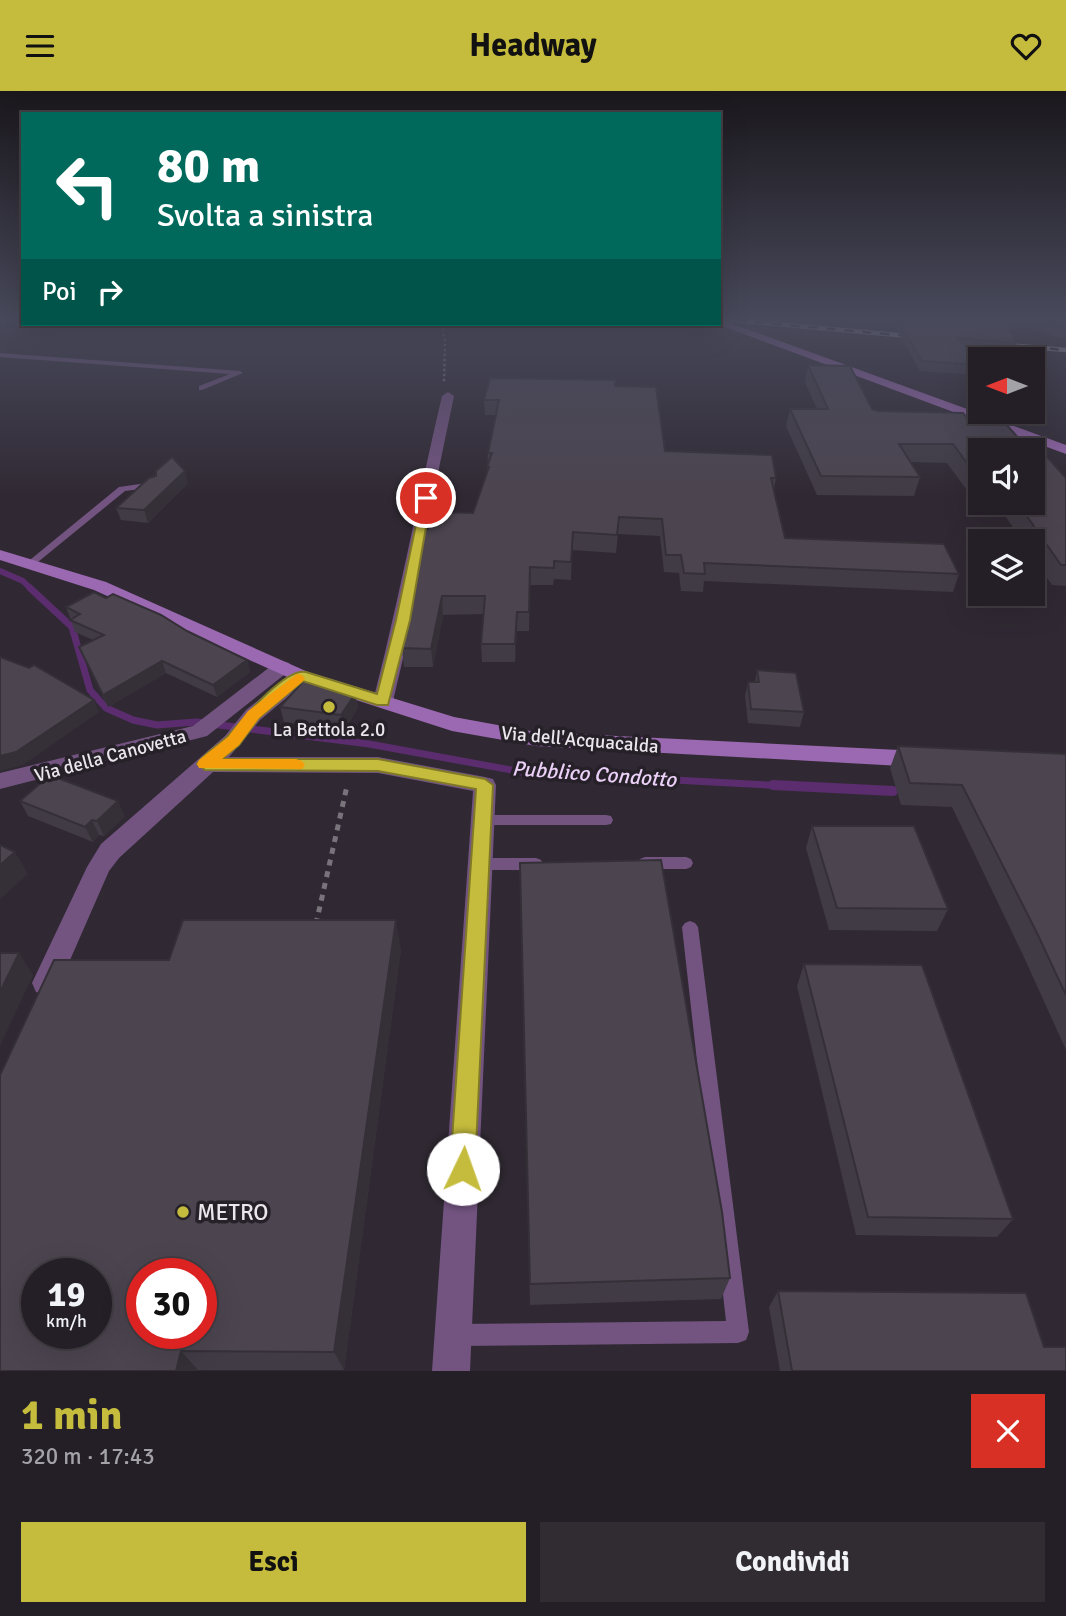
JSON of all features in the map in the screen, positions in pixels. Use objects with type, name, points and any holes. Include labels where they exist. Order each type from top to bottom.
[{"type":"street","points":[[876,379],[1066,450]]},
{"type":"street","points":[[383,701],[403,620],[414,550],[448,396]]},
{"type":"street","name":"Via dell'Acquacalda","points":[[0,555],[100,586],[292,671],[452,724],[536,739],[940,760]]},
{"type":"street","points":[[33,1011],[99,867],[110,851],[233,741],[292,671]]},
{"type":"street","name":"Via della Canovetta","points":[[0,781],[200,731],[218,716],[292,671]]},
{"type":"street","points":[[205,764],[378,765],[485,785],[451,1371]]},
{"type":"lane","points":[[202,388],[225,379]]},
{"type":"lane","points":[[30,564],[122,489],[154,485]]},
{"type":"lane","points":[[482,820],[606,820]]},
{"type":"lane","points":[[631,863],[686,863]]},
{"type":"lane","points":[[480,864],[549,864]]},
{"type":"lane","points":[[453,1335],[738,1332],[690,927]]},
{"type":"path","points":[[444,379],[448,396]]},
{"type":"path","points":[[313,936],[352,765]]},
{"type":"building","points":[[490,379],[615,380],[615,386],[656,387],[665,451],[772,455],[776,478],[771,478],[785,538],[944,544],[959,574],[704,563],[705,574],[684,573],[681,555],[666,555],[662,519],[619,517],[617,535],[573,532],[571,562],[554,561],[554,568],[530,567],[529,612],[517,612],[515,644],[481,644],[485,596],[442,596],[431,649],[402,648],[413,602],[424,529],[428,529],[434,512],[473,513],[489,467],[492,453],[488,453],[499,400],[484,400]]},
{"type":"building","points":[[814,379],[857,379],[872,409],[963,413],[968,424],[1006,424],[1018,438],[968,438],[968,464],[953,444],[899,444],[920,477],[821,476],[790,409],[828,409]]},
{"type":"building","points":[[172,457],[185,471],[144,510],[116,508],[149,478],[156,476],[156,471]]},
{"type":"building","points":[[1045,458],[1048,458],[1066,478],[1066,565],[1061,565],[1045,542],[1045,529],[1036,529],[1026,515],[1045,515]]},
{"type":"building","points":[[94,592],[106,598],[113,594],[161,615],[187,631],[247,660],[213,685],[162,661],[103,695],[79,647],[104,635],[70,620],[80,614],[66,607]]},
{"type":"building","points":[[0,657],[29,668],[34,665],[94,700],[16,752],[0,756]]},
{"type":"building","points":[[757,670],[796,673],[804,712],[751,709],[748,682],[759,682]]},
{"type":"building","points":[[306,678],[355,694],[341,715],[280,707]]},
{"type":"building","points":[[898,746],[1066,754],[1066,995],[962,785],[910,783]]},
{"type":"building","points":[[50,775],[118,801],[97,821],[92,820],[85,827],[20,801]]},
{"type":"building","points":[[812,826],[914,826],[948,909],[837,908]]},
{"type":"building","points":[[0,845],[15,852],[0,865]]},
{"type":"building","points":[[661,860],[722,1212],[730,1278],[530,1284],[520,863]]},
{"type":"building","name":"METRO","points":[[183,920],[396,920],[334,1352],[181,1351],[176,1371],[0,1371],[0,1075],[54,960],[169,960]]},
{"type":"building","points":[[0,953],[19,953],[0,992]]},
{"type":"building","points":[[804,964],[922,965],[1013,1219],[868,1217]]},
{"type":"building","points":[[778,1291],[1026,1293],[1044,1347],[1066,1347],[1066,1371],[792,1371]]},
{"type":"waterway","name":"Pubblico Condotto","points":[[0,571],[23,581],[30,588]]},
{"type":"waterway","name":"Pubblico Condotto","points":[[30,588],[72,627],[90,690],[106,708],[133,720],[157,725],[196,722],[369,744],[522,772],[807,787]]},
{"type":"waterway","name":"Pubblico Condotto","points":[[773,785],[893,791]]},
{"type":"slow traffic","points":[[296,765],[205,764],[233,741],[253,715],[297,679]]},
{"type":"place","name":"La Bettola 2.0","points":[[329,707]]},
{"type":"place","name":"METRO","points":[[183,1212]]},
{"type":"route","points":[[426,498],[414,550],[403,620],[383,701],[301,675],[253,715],[233,741],[205,764],[378,765],[485,785],[463,1169]]}]
